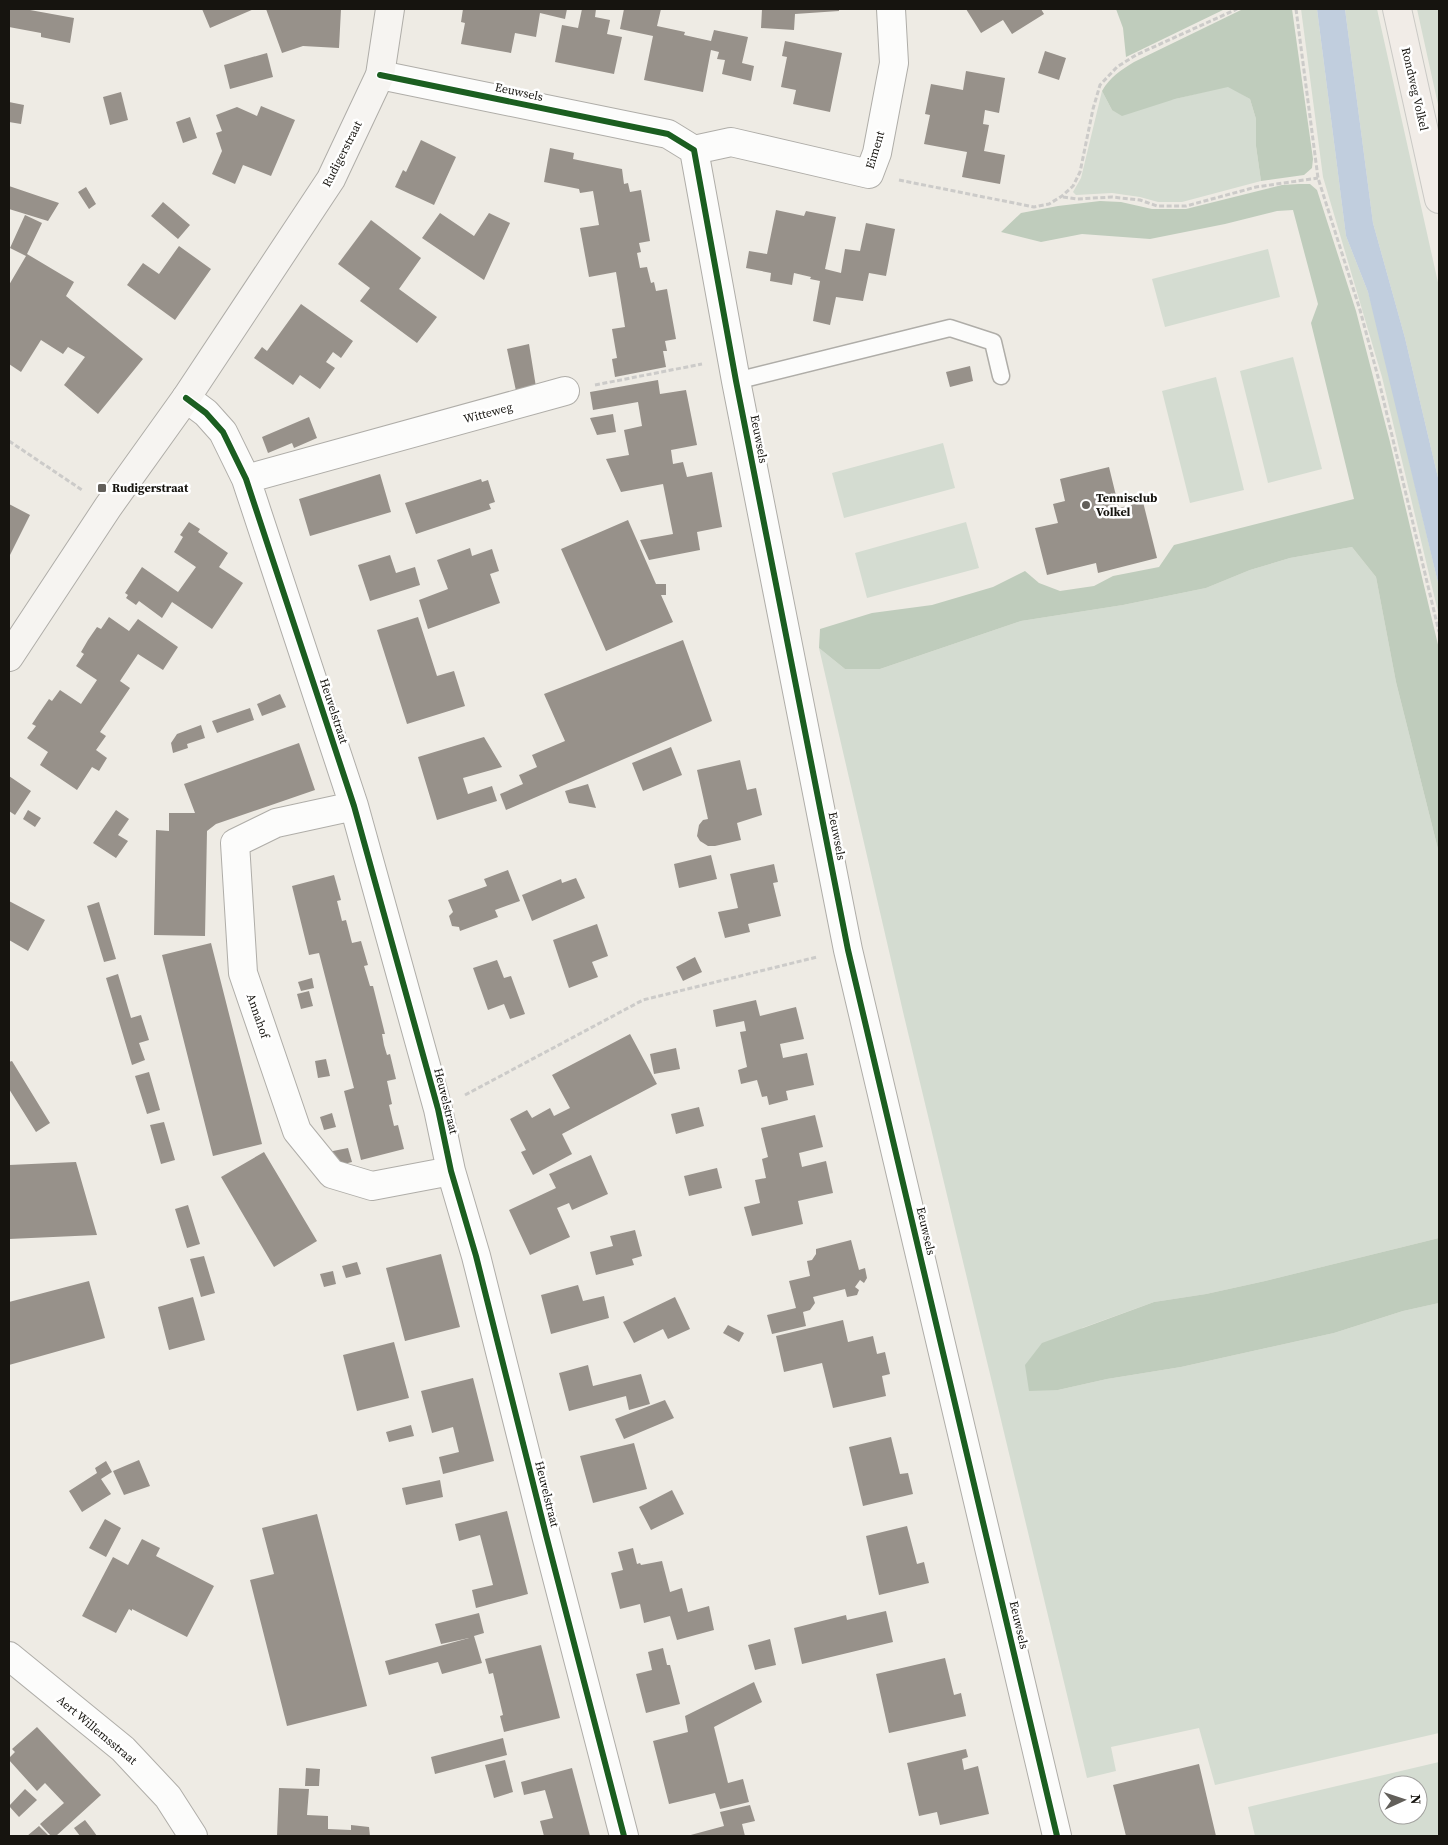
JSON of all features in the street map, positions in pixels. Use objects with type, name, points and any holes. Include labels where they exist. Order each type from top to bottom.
[{"type":"main road","name":"Rondweg Volkel","points":[[1397,9],[1439,199]]},
{"type":"street","name":"Rudigerstraat","points":[[9,657],[108,507],[186,398],[331,179],[380,75],[390,9]]},
{"type":"street","name":"Eiment","points":[[694,150],[731,142],[869,174],[877,153],[894,63],[891,9]]},
{"type":"street","name":"Eeuwsels","points":[[380,75],[668,134],[694,150],[734,370],[848,950],[1057,1836]]},
{"type":"street","name":"Witteweg","points":[[246,479],[565,391]]},
{"type":"street","name":"Heuvelstraat","points":[[186,398],[206,413],[223,432],[246,479],[354,806],[438,1109],[451,1172],[478,1265],[624,1836]]},
{"type":"street","name":"Annahof","points":[[354,806],[276,824],[235,843],[243,973],[296,1131],[332,1174],[372,1186],[451,1172]]},
{"type":"street","name":"Aert Willemsstraat","points":[[9,1656],[123,1749],[168,1797],[193,1836]]},
{"type":"lane","points":[[734,370],[950,328],[993,342],[1001,376]]},
{"type":"path","points":[[869,174],[1034,207],[1049,204],[1073,186],[1080,172],[1100,85],[1117,67],[1136,55],[1237,9]]},
{"type":"path","points":[[1296,9],[1318,178],[1360,310],[1378,377],[1439,632]]},
{"type":"path","points":[[1062,196],[1077,200],[1112,197],[1140,200],[1157,206],[1186,206],[1256,187],[1318,178]]},
{"type":"path","points":[[565,391],[734,370]]},
{"type":"path","points":[[9,441],[108,507]]},
{"type":"path","points":[[438,1109],[643,1000],[848,950]]},
{"type":"shaded area","points":[[1301,9],[1317,9],[1346,236],[1368,292],[1375,316],[1439,587],[1439,616],[1382,377],[1323,177]]},
{"type":"shaded area","points":[[1345,9],[1377,9],[1439,287],[1439,482],[1405,338],[1373,223]]},
{"type":"shaded area","points":[[1417,9],[1439,9],[1439,109]]},
{"type":"shaded area","points":[[1228,86],[1250,99],[1256,119],[1256,146],[1261,181],[1182,202],[1158,202],[1112,193],[1076,195],[1073,192],[1081,178],[1102,91],[1112,110],[1175,99]]},
{"type":"shaded area","points":[[1268,249],[1280,297],[1165,327],[1152,279]]},
{"type":"shaded area","points":[[1293,357],[1322,469],[1268,483],[1240,371]]},
{"type":"shaded area","points":[[1216,377],[1244,490],[1190,503],[1162,391]]},
{"type":"shaded area","points":[[943,443],[955,488],[844,518],[832,473]]},
{"type":"shaded area","points":[[966,522],[979,568],[867,598],[855,553]]},
{"type":"shaded area","points":[[1352,547],[1376,577],[1396,682],[1439,853],[1439,1238],[1265,1281],[1206,1294],[1154,1302],[1082,1328],[1058,1390],[1107,1379],[1181,1367],[1334,1333],[1403,1311],[1439,1303],[1439,1733],[1215,1785],[1199,1728],[1111,1747],[1116,1771],[1087,1778],[904,1016],[819,648],[845,669],[880,669],[1021,621],[1123,605],[1206,588],[1250,570],[1290,558]]},
{"type":"shaded area","points":[[1439,1762],[1439,1836],[1255,1836],[1248,1807],[1378,1776],[1378,1825],[1428,1825],[1428,1775],[1384,1775]]},
{"type":"green space","points":[[1116,9],[1225,9],[1126,57],[1123,28]]},
{"type":"green space","points":[[1243,9],[1292,9],[1313,159],[1312,168],[1304,175],[1261,181],[1256,146],[1256,119],[1250,99],[1228,87],[1175,99],[1122,116],[1112,110],[1102,91],[1112,78],[1134,62]]},
{"type":"green space","points":[[1310,184],[1317,190],[1356,311],[1390,442],[1439,649],[1439,853],[1396,682],[1376,577],[1352,547],[1290,558],[1250,570],[1206,588],[1123,605],[1021,621],[880,669],[845,669],[819,648],[820,629],[872,613],[932,605],[993,587],[1025,571],[1039,583],[1060,591],[1094,586],[1113,576],[1159,567],[1174,545],[1354,499],[1311,323],[1318,304],[1293,210],[1277,211],[1150,239],[1082,234],[1041,242],[1001,232],[1021,213],[1058,206],[1100,201],[1121,202],[1152,209],[1186,209],[1282,185]]},
{"type":"green space","points":[[1439,1238],[1439,1303],[1403,1311],[1334,1333],[1181,1367],[1107,1379],[1058,1390],[1029,1391],[1025,1365],[1042,1343],[1154,1302],[1206,1294],[1265,1281]]},
{"type":"water","points":[[1317,9],[1345,9],[1373,223],[1405,338],[1439,482],[1439,587],[1368,292],[1346,236]]},
{"type":"building","points":[[9,9],[30,9],[74,18],[70,43],[41,37],[41,33],[9,27]]},
{"type":"building","points":[[202,9],[254,9],[210,28]]},
{"type":"building","points":[[266,9],[341,9],[339,48],[303,46],[282,53]]},
{"type":"building","points":[[463,9],[567,9],[565,19],[540,13],[536,37],[515,33],[511,53],[461,44],[465,23],[461,22]]},
{"type":"building","points":[[582,9],[596,9],[595,17],[610,20],[607,34],[622,37],[614,74],[555,62],[562,25],[578,28]]},
{"type":"building","points":[[624,9],[661,9],[657,26],[685,32],[684,35],[711,41],[714,30],[748,37],[742,63],[754,66],[751,81],[722,74],[725,60],[717,59],[719,52],[711,50],[703,92],[644,80],[653,36],[620,29]]},
{"type":"building","points":[[762,9],[839,9],[839,11],[795,14],[794,30],[761,28]]},
{"type":"building","points":[[966,9],[1041,9],[1044,14],[1012,34],[1003,20],[981,33]]},
{"type":"building","points":[[785,41],[842,53],[830,112],[793,104],[796,90],[781,87],[787,57],[782,56]]},
{"type":"building","points":[[1045,51],[1066,58],[1059,80],[1038,73]]},
{"type":"building","points":[[267,53],[273,77],[230,89],[224,65]]},
{"type":"building","points":[[966,71],[1005,78],[999,113],[985,110],[983,124],[989,125],[984,151],[1005,155],[1000,184],[962,177],[967,152],[924,144],[930,115],[925,114],[931,84],[963,90]]},
{"type":"building","points":[[121,92],[128,120],[110,125],[103,97]]},
{"type":"building","points":[[9,102],[24,105],[21,124],[9,122]]},
{"type":"building","points":[[261,106],[295,120],[271,176],[243,165],[235,184],[212,174],[222,151],[216,133],[222,131],[216,115],[237,107],[257,116]]},
{"type":"building","points":[[190,117],[197,138],[183,143],[176,122]]},
{"type":"building","points":[[421,140],[456,157],[434,205],[395,187],[403,170],[406,172]]},
{"type":"building","points":[[550,148],[574,153],[573,159],[622,169],[624,184],[628,183],[630,192],[641,190],[650,241],[639,243],[641,252],[637,253],[640,268],[647,267],[651,283],[654,282],[656,291],[667,289],[676,339],[665,341],[667,351],[663,351],[666,367],[615,377],[612,359],[617,358],[612,329],[625,327],[616,272],[589,277],[580,228],[599,225],[593,191],[580,193],[579,189],[544,182]]},
{"type":"building","points":[[9,186],[59,203],[48,221],[9,209]]},
{"type":"building","points":[[86,187],[96,204],[89,209],[78,192]]},
{"type":"building","points":[[163,202],[190,225],[178,239],[151,216]]},
{"type":"building","points":[[776,210],[804,216],[806,211],[836,217],[825,269],[841,273],[845,249],[860,251],[866,223],[895,229],[886,276],[869,273],[863,301],[836,297],[830,325],[813,321],[820,281],[794,273],[792,285],[770,281],[771,273],[746,268],[749,251],[767,254]]},
{"type":"building","points":[[440,213],[474,236],[489,213],[510,223],[484,280],[422,238]]},
{"type":"building","points":[[25,215],[42,223],[27,254],[74,282],[66,296],[143,359],[98,414],[64,385],[85,357],[68,347],[63,354],[41,340],[21,372],[9,364],[9,285],[26,256],[10,248]]},
{"type":"building","points":[[371,220],[421,258],[399,289],[437,317],[417,343],[360,301],[370,288],[338,264]]},
{"type":"building","points":[[179,246],[211,269],[175,320],[127,285],[143,263],[159,274]]},
{"type":"building","points":[[301,304],[353,341],[341,358],[333,352],[326,362],[335,368],[320,389],[300,375],[293,385],[254,358],[262,347],[267,351]]},
{"type":"building","points":[[529,344],[536,387],[516,391],[507,349]]},
{"type":"building","points":[[970,366],[973,381],[950,387],[946,372]]},
{"type":"building","points":[[658,380],[660,394],[686,390],[697,445],[671,450],[673,464],[683,462],[687,477],[712,472],[722,527],[697,532],[700,550],[649,560],[640,540],[673,534],[663,484],[621,492],[606,459],[629,455],[624,430],[642,426],[638,402],[593,410],[590,392]]},
{"type":"building","points":[[613,414],[616,432],[597,435],[590,418]]},
{"type":"building","points":[[309,417],[317,438],[294,448],[292,443],[268,453],[262,437]]},
{"type":"building","points":[[1109,467],[1119,508],[1143,502],[1157,558],[1098,573],[1096,563],[1047,575],[1035,528],[1058,523],[1053,504],[1065,501],[1060,479]]},
{"type":"building","points":[[380,474],[391,512],[310,536],[299,499]]},
{"type":"building","points":[[481,479],[482,482],[488,480],[495,502],[489,504],[491,509],[416,534],[405,503]]},
{"type":"building","points":[[9,504],[30,515],[9,557]]},
{"type":"building","points":[[628,520],[656,584],[666,584],[666,595],[661,595],[673,622],[606,651],[561,549]]},
{"type":"building","points":[[189,522],[200,529],[198,532],[228,553],[219,567],[243,583],[212,629],[172,602],[162,618],[139,601],[136,605],[126,598],[128,595],[125,593],[142,567],[178,592],[196,567],[174,552],[183,537],[180,535]]},
{"type":"building","points":[[470,548],[472,556],[492,549],[499,571],[490,574],[500,603],[428,629],[419,600],[448,589],[437,560]]},
{"type":"building","points":[[390,555],[396,573],[415,567],[420,585],[370,601],[358,565]]},
{"type":"building","points":[[109,617],[129,631],[138,619],[178,647],[163,670],[138,654],[120,681],[130,688],[100,732],[106,736],[96,750],[107,758],[99,771],[92,767],[77,790],[40,765],[48,752],[27,738],[36,726],[32,724],[40,712],[49,699],[52,701],[60,690],[81,704],[97,680],[76,666],[84,654],[81,652],[88,640],[97,627],[101,629]]},
{"type":"building","points":[[418,617],[437,676],[454,671],[465,706],[407,724],[377,630]]},
{"type":"building","points":[[683,640],[712,721],[506,810],[500,794],[523,784],[519,775],[537,767],[532,755],[565,741],[544,694]]},
{"type":"building","points":[[280,694],[286,707],[262,716],[257,704]]},
{"type":"building","points":[[250,708],[254,720],[217,733],[212,721]]},
{"type":"building","points":[[201,725],[205,738],[187,744],[188,748],[173,753],[171,743],[177,734]]},
{"type":"building","points":[[484,737],[502,767],[463,778],[468,794],[492,786],[497,801],[437,820],[418,757]]},
{"type":"building","points":[[299,743],[315,790],[216,824],[207,831],[205,936],[154,935],[156,830],[169,831],[169,813],[195,813],[184,784]]},
{"type":"building","points":[[671,747],[682,775],[643,791],[632,763]]},
{"type":"building","points":[[740,760],[747,790],[756,788],[762,815],[737,823],[741,840],[708,846],[700,841],[697,836],[699,825],[703,820],[708,819],[697,770]]},
{"type":"building","points":[[9,776],[31,791],[15,815],[9,811]]},
{"type":"building","points":[[588,784],[596,808],[569,803],[565,791]]},
{"type":"building","points":[[28,810],[41,818],[35,827],[23,819]]},
{"type":"building","points":[[116,810],[129,819],[118,835],[128,841],[116,858],[93,843]]},
{"type":"building","points":[[711,855],[717,879],[679,888],[674,864]]},
{"type":"building","points":[[774,864],[778,882],[773,883],[781,916],[748,924],[750,932],[725,938],[718,912],[738,908],[730,874]]},
{"type":"building","points":[[508,870],[520,901],[495,910],[498,917],[460,931],[459,927],[452,926],[449,916],[453,912],[448,900],[487,886],[484,879]]},
{"type":"building","points":[[334,875],[341,900],[337,901],[342,921],[346,920],[352,943],[361,941],[368,965],[364,966],[370,986],[373,986],[385,1034],[382,1034],[384,1045],[387,1055],[390,1054],[396,1079],[387,1081],[392,1104],[389,1105],[394,1126],[398,1125],[404,1149],[361,1160],[344,1091],[354,1088],[319,953],[309,955],[292,886]]},
{"type":"building","points":[[576,878],[585,898],[532,921],[522,895],[561,879],[562,883]]},
{"type":"building","points":[[9,901],[45,920],[28,951],[9,940]]},
{"type":"building","points":[[99,902],[116,959],[104,962],[87,906]]},
{"type":"building","points":[[597,924],[608,956],[592,962],[598,977],[569,988],[553,940]]},
{"type":"building","points":[[211,943],[262,1144],[213,1156],[162,955]]},
{"type":"building","points":[[695,957],[702,972],[683,981],[676,967]]},
{"type":"building","points":[[497,960],[504,978],[511,976],[525,1014],[510,1019],[504,1004],[488,1010],[473,968]]},
{"type":"building","points":[[118,974],[131,1018],[141,1015],[149,1040],[139,1043],[145,1060],[132,1065],[106,978]]},
{"type":"building","points":[[312,978],[314,988],[301,991],[298,982]]},
{"type":"building","points":[[309,991],[313,1006],[301,1009],[297,994]]},
{"type":"building","points":[[756,1000],[760,1016],[796,1007],[804,1039],[780,1044],[783,1058],[807,1053],[814,1085],[786,1091],[788,1100],[769,1105],[767,1096],[762,1097],[757,1080],[741,1084],[738,1070],[747,1067],[740,1032],[746,1031],[744,1021],[716,1027],[713,1010]]},
{"type":"building","points":[[630,1034],[657,1084],[562,1134],[572,1154],[533,1175],[521,1152],[526,1150],[510,1119],[527,1110],[532,1118],[550,1108],[554,1116],[570,1108],[552,1075]]},
{"type":"building","points":[[676,1048],[680,1069],[654,1074],[650,1054]]},
{"type":"building","points":[[326,1059],[330,1076],[318,1078],[315,1061]]},
{"type":"building","points":[[12,1061],[50,1123],[36,1132],[9,1089],[9,1062]]},
{"type":"building","points":[[149,1072],[160,1110],[147,1114],[135,1076]]},
{"type":"building","points":[[699,1107],[704,1126],[676,1134],[671,1114]]},
{"type":"building","points":[[332,1113],[336,1127],[324,1130],[320,1117]]},
{"type":"building","points":[[815,1115],[823,1147],[799,1153],[802,1167],[826,1161],[833,1193],[798,1201],[803,1224],[752,1236],[744,1207],[760,1203],[755,1180],[766,1178],[762,1159],[768,1157],[761,1128]]},
{"type":"building","points":[[164,1122],[175,1160],[161,1164],[150,1125]]},
{"type":"building","points":[[348,1148],[352,1162],[332,1167],[328,1152]]},
{"type":"building","points":[[264,1152],[317,1241],[274,1267],[221,1177]]},
{"type":"building","points":[[591,1155],[608,1194],[572,1210],[569,1203],[557,1208],[570,1237],[530,1255],[509,1210],[556,1188],[549,1174]]},
{"type":"building","points":[[76,1162],[97,1235],[9,1239],[9,1165]]},
{"type":"building","points":[[717,1168],[722,1188],[689,1196],[684,1176]]},
{"type":"building","points":[[188,1205],[200,1244],[187,1248],[175,1209]]},
{"type":"building","points":[[635,1230],[642,1256],[632,1259],[634,1265],[596,1275],[590,1252],[613,1246],[610,1236]]},
{"type":"building","points":[[851,1240],[859,1270],[865,1268],[867,1278],[864,1283],[860,1280],[855,1287],[859,1290],[857,1295],[847,1297],[845,1289],[813,1297],[815,1303],[810,1310],[803,1312],[806,1326],[772,1334],[767,1315],[796,1308],[789,1281],[810,1276],[807,1261],[812,1260],[816,1254],[816,1249]]},
{"type":"building","points":[[441,1254],[460,1327],[405,1341],[386,1268]]},
{"type":"building","points":[[204,1256],[215,1293],[201,1297],[190,1259]]},
{"type":"building","points":[[357,1262],[361,1274],[346,1278],[342,1266]]},
{"type":"building","points":[[333,1271],[336,1284],[324,1287],[320,1274]]},
{"type":"building","points":[[89,1281],[105,1338],[9,1365],[9,1302]]},
{"type":"building","points":[[578,1285],[583,1301],[604,1296],[609,1318],[551,1334],[541,1295]]},
{"type":"building","points":[[193,1297],[205,1340],[169,1350],[158,1307]]},
{"type":"building","points":[[675,1297],[690,1329],[668,1339],[663,1329],[634,1343],[623,1322]]},
{"type":"building","points":[[843,1320],[848,1342],[873,1336],[877,1354],[885,1352],[890,1374],[882,1376],[886,1396],[833,1408],[822,1363],[784,1372],[776,1336]]},
{"type":"building","points":[[728,1325],[744,1333],[739,1342],[723,1333]]},
{"type":"building","points":[[394,1342],[409,1398],[357,1411],[343,1355]]},
{"type":"building","points":[[588,1365],[593,1386],[641,1374],[650,1404],[629,1410],[626,1396],[569,1411],[559,1373]]},
{"type":"building","points":[[473,1378],[494,1461],[443,1474],[439,1457],[459,1452],[453,1427],[432,1433],[421,1391]]},
{"type":"building","points":[[665,1400],[674,1418],[624,1439],[615,1419]]},
{"type":"building","points":[[411,1425],[414,1436],[389,1442],[386,1432]]},
{"type":"building","points":[[891,1437],[900,1474],[908,1473],[913,1494],[863,1506],[849,1447]]},
{"type":"building","points":[[634,1443],[647,1489],[593,1503],[580,1456]]},
{"type":"building","points":[[139,1460],[150,1486],[124,1495],[113,1471]]},
{"type":"building","points":[[106,1461],[112,1472],[101,1479],[111,1494],[82,1512],[69,1491],[97,1473],[95,1468]]},
{"type":"building","points":[[440,1480],[443,1497],[406,1505],[402,1488]]},
{"type":"building","points":[[672,1490],[684,1514],[651,1530],[639,1507]]},
{"type":"building","points":[[507,1511],[528,1594],[476,1608],[472,1590],[493,1585],[480,1535],[459,1541],[455,1524]]},
{"type":"building","points":[[317,1514],[367,1706],[287,1726],[250,1580],[274,1574],[262,1528]]},
{"type":"building","points":[[105,1519],[121,1528],[106,1557],[89,1548]]},
{"type":"building","points":[[907,1526],[917,1564],[924,1562],[929,1583],[879,1595],[866,1536]]},
{"type":"building","points":[[142,1539],[160,1548],[156,1556],[214,1586],[187,1637],[132,1609],[132,1611],[129,1609],[116,1633],[82,1616],[113,1557],[128,1565]]},
{"type":"building","points":[[633,1548],[637,1564],[662,1561],[670,1592],[682,1588],[688,1612],[709,1606],[714,1630],[677,1640],[670,1616],[644,1623],[640,1604],[620,1609],[611,1573],[623,1570],[618,1552]]},
{"type":"building","points":[[886,1611],[893,1642],[802,1664],[794,1628],[846,1615],[847,1620]]},
{"type":"building","points":[[479,1613],[484,1633],[474,1636],[482,1663],[442,1674],[438,1662],[389,1675],[385,1661],[469,1638],[441,1644],[435,1624]]},
{"type":"building","points":[[770,1639],[776,1665],[755,1670],[748,1645]]},
{"type":"building","points":[[541,1645],[560,1718],[504,1732],[500,1716],[503,1715],[493,1673],[489,1674],[485,1659]]},
{"type":"building","points":[[663,1648],[667,1665],[670,1665],[680,1704],[646,1713],[636,1674],[652,1670],[648,1652]]},
{"type":"building","points":[[945,1658],[954,1695],[961,1693],[966,1716],[889,1733],[876,1674]]},
{"type":"building","points":[[754,1682],[762,1702],[714,1727],[728,1783],[743,1779],[749,1802],[720,1809],[715,1793],[669,1804],[653,1741],[688,1732],[685,1716]]},
{"type":"building","points":[[37,1727],[101,1795],[56,1836],[51,1836],[40,1824],[64,1803],[45,1783],[37,1791],[9,1760],[15,1752],[12,1749]]},
{"type":"building","points":[[503,1738],[507,1755],[435,1774],[431,1757]]},
{"type":"building","points":[[966,1749],[968,1757],[962,1759],[964,1770],[978,1766],[989,1814],[940,1825],[937,1812],[919,1816],[907,1763]]},
{"type":"building","points":[[505,1760],[513,1792],[494,1798],[485,1765]]},
{"type":"building","points":[[1199,1764],[1216,1836],[1126,1836],[1113,1785]]},
{"type":"building","points":[[306,1768],[320,1769],[319,1786],[305,1786]]},
{"type":"building","points":[[572,1768],[590,1836],[544,1836],[540,1821],[553,1818],[545,1790],[524,1795],[521,1782]]},
{"type":"building","points":[[279,1788],[309,1789],[307,1815],[328,1816],[328,1829],[351,1830],[351,1825],[369,1827],[370,1836],[277,1836]]},
{"type":"building","points":[[25,1789],[37,1800],[19,1817],[9,1806]]},
{"type":"building","points":[[750,1805],[755,1821],[742,1824],[745,1836],[687,1836],[724,1826],[720,1812]]},
{"type":"building","points":[[85,1820],[97,1836],[80,1836],[74,1828]]},
{"type":"building","points":[[39,1826],[49,1836],[27,1836]]},
{"type":"cycle path","points":[[380,75],[668,134],[694,150],[736,381],[848,950],[1057,1836]]},
{"type":"cycle path","points":[[186,398],[206,413],[223,432],[246,479],[354,806],[438,1109],[451,1171],[476,1256],[624,1836]]},
{"type":"place","name":"Rudigerstraat","points":[[102,488]]},
{"type":"place","name":"Tennisclub Volkel","points":[[1086,505]]}]
